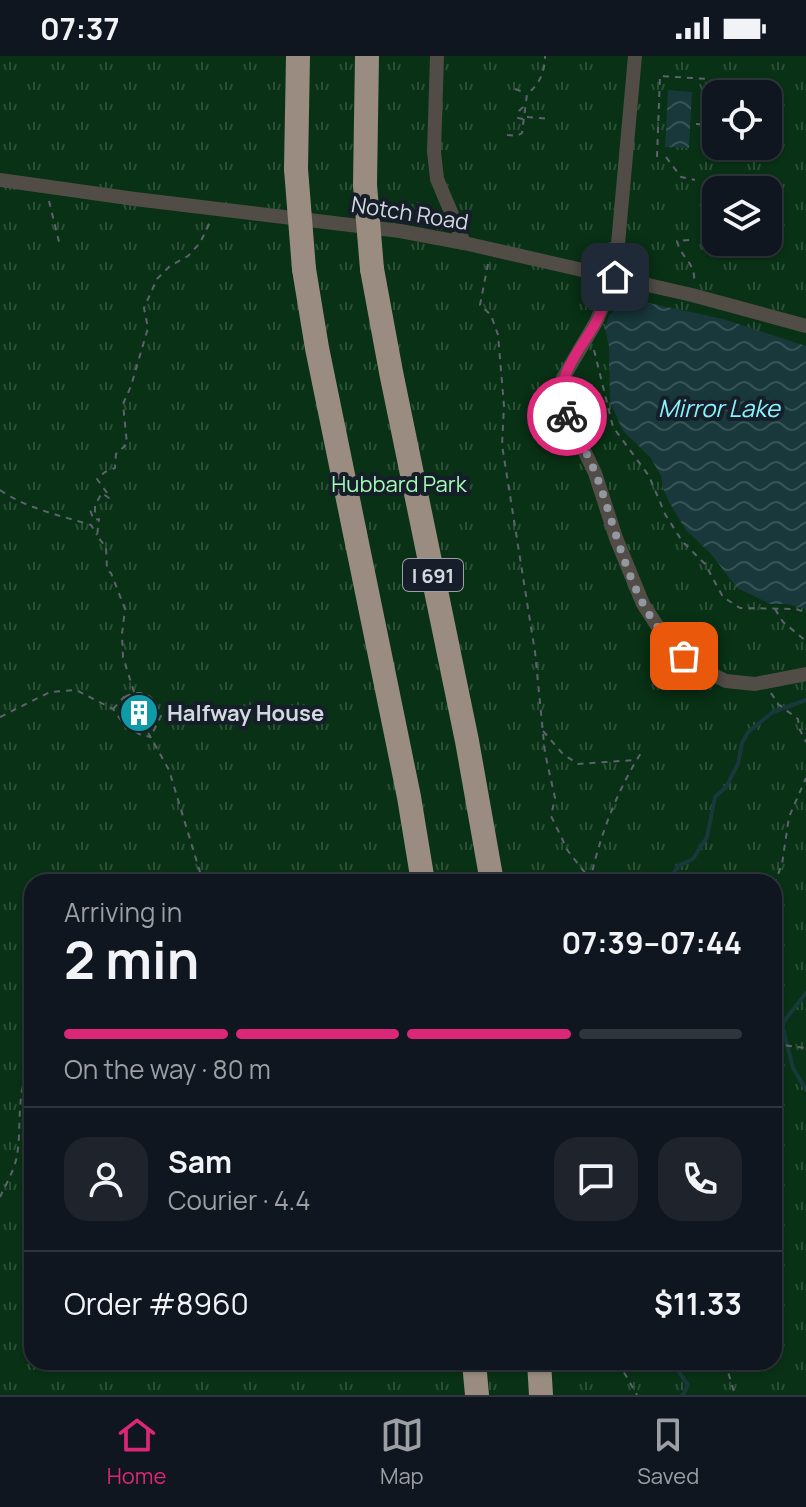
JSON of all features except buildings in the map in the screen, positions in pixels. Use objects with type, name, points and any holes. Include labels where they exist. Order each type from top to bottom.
[{"type":"highway","points":[[298,56],[296,169],[304,269],[422,874]]},
{"type":"highway","name":"I 691","points":[[367,56],[365,185],[372,269],[491,874]]},
{"type":"highway","points":[[475,1370],[477,1395]]},
{"type":"highway","points":[[539,1370],[541,1395]]},
{"type":"street","points":[[437,56],[434,152],[437,179],[464,243]]},
{"type":"street","points":[[635,56],[615,277],[606,302],[563,378],[561,395],[565,411],[595,473],[624,560],[654,625],[667,641],[684,656],[726,681],[742,685],[806,674]]},
{"type":"street","name":"Notch Road","points":[[0,180],[400,231],[692,295],[806,326]]},
{"type":"path","points":[[507,135],[520,135],[527,94],[538,84],[545,56]]},
{"type":"path","points":[[657,157],[660,76],[709,80]]},
{"type":"path","points":[[520,82],[517,90],[527,94]]},
{"type":"path","points":[[526,105],[519,111],[518,118],[550,119]]},
{"type":"path","points":[[696,124],[702,124]]},
{"type":"path","points":[[666,157],[681,177],[695,180]]},
{"type":"path","points":[[49,187],[49,206],[60,246]]},
{"type":"path","points":[[97,536],[99,519],[94,520],[90,510],[95,512],[95,505],[102,493],[110,497],[97,479],[115,468],[116,454],[127,444],[123,404],[148,328],[144,308],[157,279],[200,243],[217,209]]},
{"type":"path","points":[[689,240],[680,239],[677,246],[693,267],[692,295]]},
{"type":"path","points":[[491,250],[480,305],[491,315],[498,335],[504,406],[502,445],[535,652],[542,730],[555,798],[551,816],[568,851],[585,874]]},
{"type":"path","points":[[589,333],[613,427],[649,476],[665,514],[682,541],[705,564],[723,597],[740,608],[806,612]]},
{"type":"path","points":[[0,490],[43,513],[91,525],[106,547],[107,570],[125,609],[123,657],[134,692]]},
{"type":"path","points":[[774,608],[783,622],[806,641]]},
{"type":"path","points":[[0,717],[50,692],[76,690],[113,709],[123,723],[139,734],[151,737]]},
{"type":"path","points":[[113,709],[124,697],[134,692],[151,695],[158,704],[161,716],[151,737]]},
{"type":"path","points":[[124,697],[132,704],[169,770],[201,874]]},
{"type":"path","points":[[778,704],[798,719],[806,742]]},
{"type":"path","points":[[542,730],[563,754],[578,764],[636,760]]},
{"type":"path","points":[[592,874],[601,841],[643,750]]},
{"type":"path","points":[[778,874],[789,817],[806,778]]},
{"type":"path","points":[[782,1045],[806,1048]]},
{"type":"path","points":[[0,1197],[17,1156],[24,1089]]},
{"type":"path","points":[[623,1370],[637,1395]]},
{"type":"path","points":[[727,1370],[735,1395]]},
{"type":"green space","name":"Hubbard Park","points":[[0,56],[806,56],[806,1395],[0,1395]]},
{"type":"water","points":[[668,90],[692,92],[689,148],[665,147]]},
{"type":"water","name":"Mirror Lake","points":[[630,299],[723,319],[806,346],[806,609],[770,604],[737,588],[711,554],[686,530],[670,504],[661,476],[650,457],[623,431],[610,402],[609,346],[605,328],[609,315]]},
{"type":"waterway","points":[[673,874],[678,866],[693,859],[707,837],[715,797],[726,787],[738,764],[742,743],[748,732],[773,712],[806,700]]},
{"type":"waterway","points":[[806,993],[782,1024],[793,1068],[806,1090]]},
{"type":"waterway","points":[[678,1370],[688,1385],[683,1395]]},
{"type":"way so far","points":[[567,416],[595,473],[616,538],[643,604],[654,625],[684,656]]},
{"type":"place","name":"Halfway House","points":[[139,713]]},
{"type":"route","points":[[567,416],[561,395],[563,378],[596,322],[615,277]]}]
